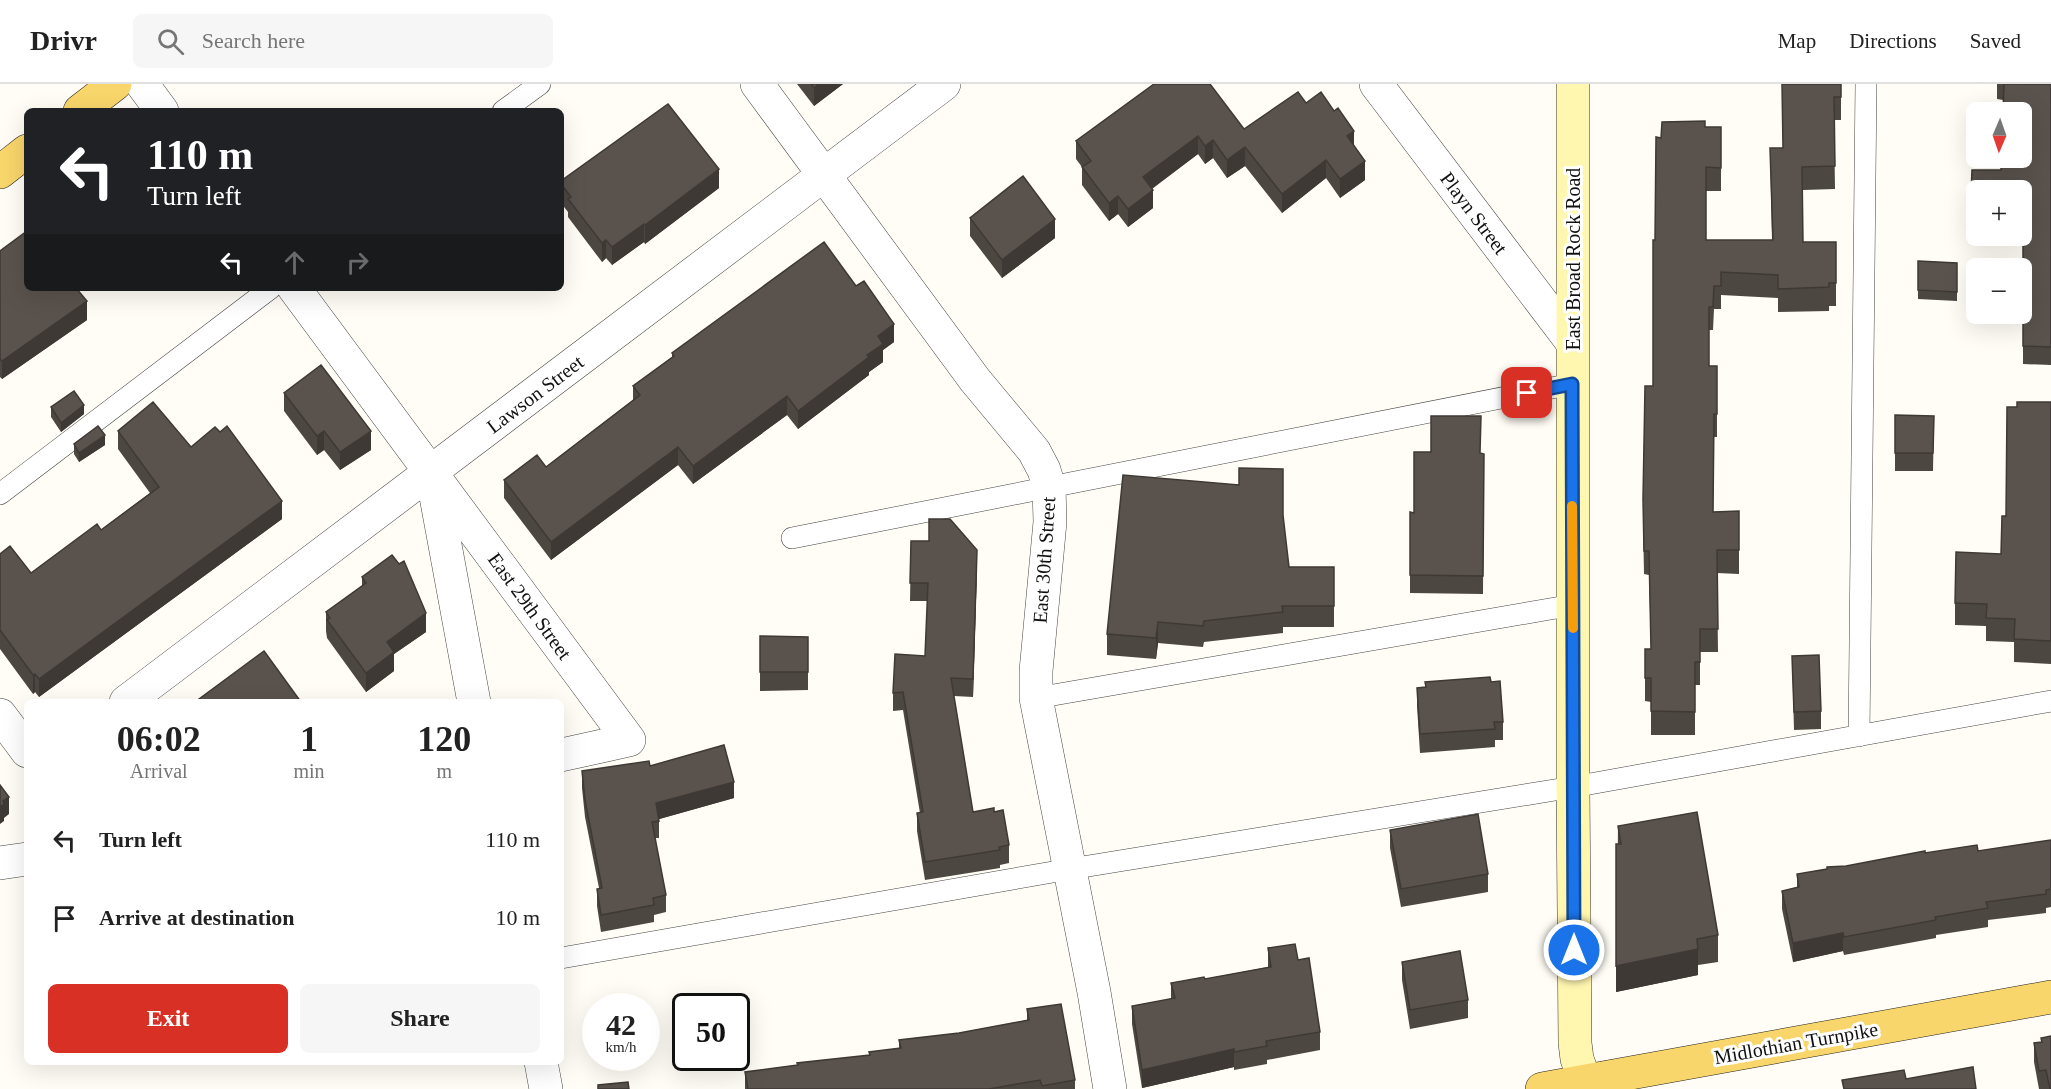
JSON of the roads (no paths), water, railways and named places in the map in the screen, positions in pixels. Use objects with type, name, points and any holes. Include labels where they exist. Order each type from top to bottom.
[{"type":"main road","points":[[84,108],[115,84]]},
{"type":"main road","name":"East Broad Rock Road","points":[[1573,84],[1575,1043],[1577,1059],[1586,1085]]},
{"type":"main road","points":[[0,172],[24,153]]},
{"type":"main road","name":"Midlothian Turnpike","points":[[1542,1089],[1586,1085],[2051,997]]},
{"type":"street","points":[[142,84],[160,108]]},
{"type":"street","name":"East 30th Street","points":[[757,84],[975,380],[1034,452],[1044,470],[1049,487],[1050,522],[1036,671],[1036,698],[1110,1089]]},
{"type":"street","name":"Lawson Street","points":[[130,699],[944,84]]},
{"type":"street","name":"Playn Street","points":[[1376,84],[1572,342]]},
{"type":"street","name":"East 29th Street","points":[[296,291],[629,740],[564,754]]},
{"type":"street","name":"East 29th Street","points":[[431,472],[473,699]]},
{"type":"street","points":[[0,715],[24,747]]},
{"type":"street","points":[[0,864],[24,860]]},
{"type":"street","points":[[542,1065],[546,1089]]},
{"type":"lane","points":[[507,108],[540,84]]},
{"type":"lane","points":[[1859,736],[1866,84]]},
{"type":"lane","points":[[0,494],[267,291]]},
{"type":"lane","points":[[792,538],[1572,384]]},
{"type":"lane","points":[[1036,698],[1573,605]]},
{"type":"lane","points":[[564,957],[1070,868],[1573,787],[2051,701]]}]
